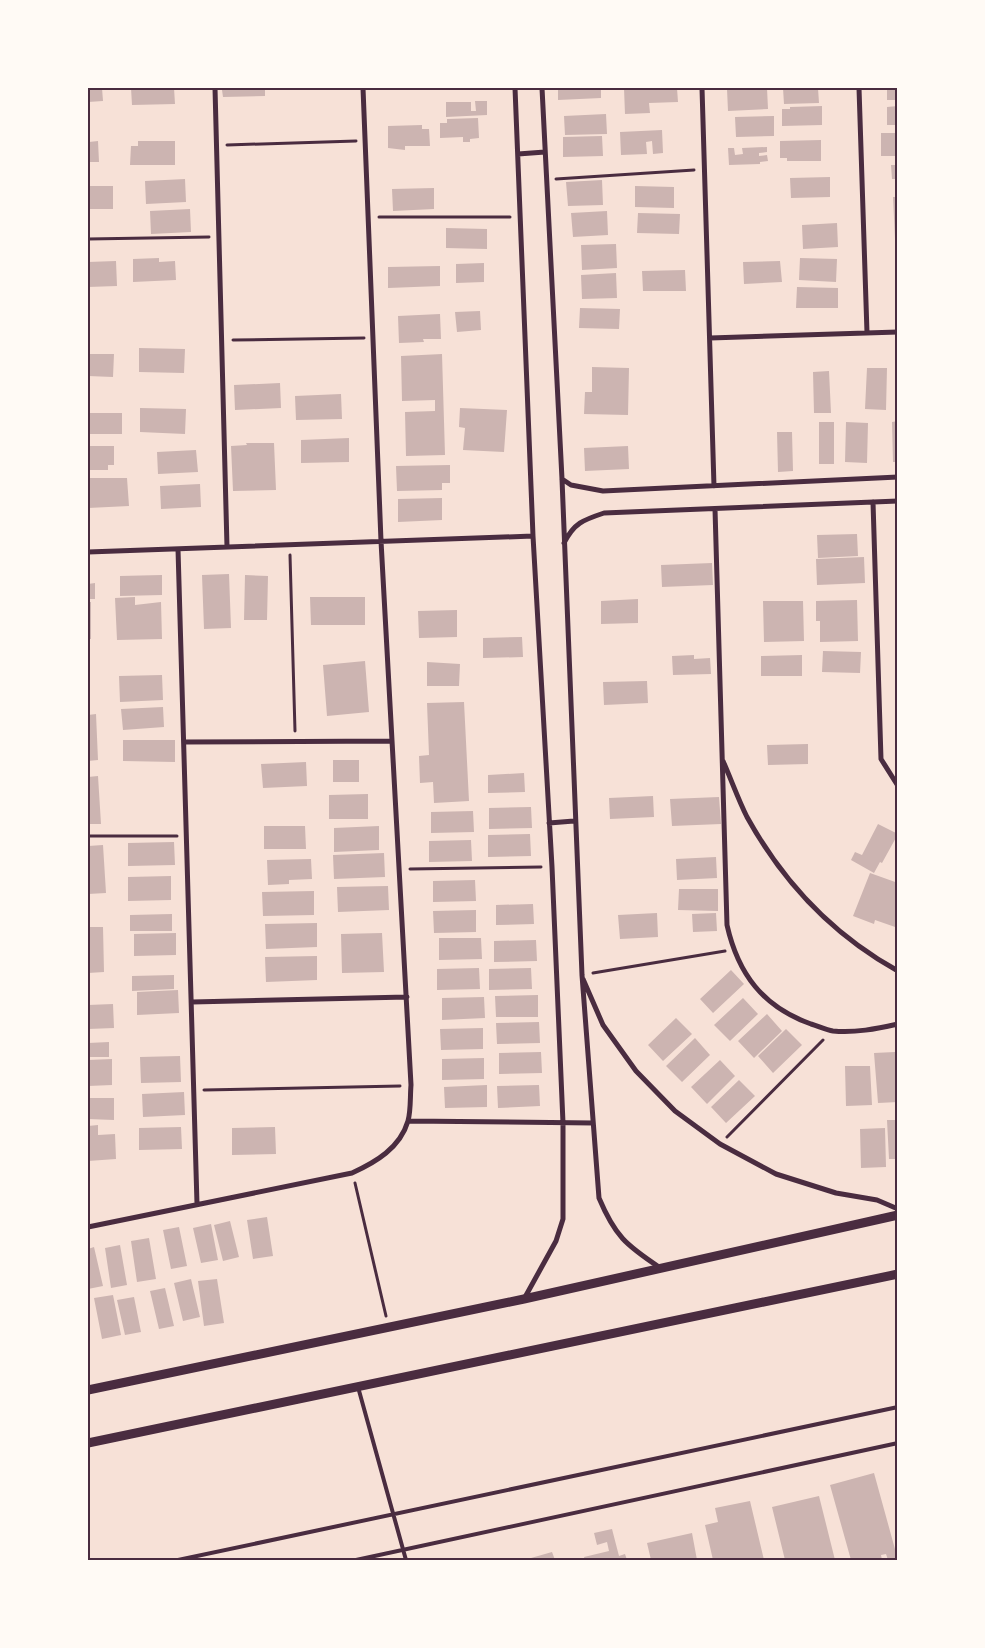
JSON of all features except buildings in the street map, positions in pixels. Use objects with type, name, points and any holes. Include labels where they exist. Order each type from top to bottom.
[{"type":"street","points":[[215,88],[227,547]]},
{"type":"street","points":[[88,1226],[352,1173],[376,1162],[396,1144],[408,1121],[412,1086],[381,541],[363,88]]},
{"type":"street","points":[[515,88],[533,536],[552,867],[563,1123],[562,1219],[556,1241],[524,1299]]},
{"type":"street","points":[[542,88],[562,479],[574,821],[582,975],[600,1198],[610,1225],[632,1249],[660,1268]]},
{"type":"street","points":[[702,88],[714,486]]},
{"type":"street","points":[[859,88],[867,333]]},
{"type":"street","points":[[518,154],[545,152]]},
{"type":"street","points":[[710,338],[898,332]]},
{"type":"street","points":[[562,479],[571,484],[603,491],[898,477]]},
{"type":"street","points":[[564,544],[572,527],[604,513],[898,501]]},
{"type":"street","points":[[872,502],[881,759],[898,786]]},
{"type":"street","points":[[715,509],[726,925],[733,950],[755,988],[789,1016],[832,1031],[862,1032],[898,1024]]},
{"type":"street","points":[[88,552],[533,536]]},
{"type":"street","points":[[178,549],[197,1204]]},
{"type":"street","points":[[184,742],[392,741]]},
{"type":"street","points":[[722,758],[747,816],[779,869],[821,916],[870,956],[898,971]]},
{"type":"street","points":[[549,823],[574,821]]},
{"type":"street","points":[[582,975],[602,1025],[636,1071],[675,1111],[720,1144],[776,1174],[836,1193],[877,1200],[898,1209]]},
{"type":"street","points":[[192,1002],[407,997]]},
{"type":"street","points":[[408,1121],[593,1123]]},
{"type":"street","points":[[88,1390],[524,1299],[898,1216]]},
{"type":"street","points":[[88,1443],[898,1274]]},
{"type":"lane","points":[[358,1387],[406,1560]]},
{"type":"lane","points":[[178,1560],[898,1407]]},
{"type":"lane","points":[[356,1560],[898,1443]]},
{"type":"path","points":[[217,146],[365,141]]},
{"type":"path","points":[[548,179],[704,170]]},
{"type":"path","points":[[368,217],[521,216]]},
{"type":"path","points":[[88,239],[219,237]]},
{"type":"path","points":[[222,340],[373,338]]},
{"type":"path","points":[[289,545],[296,742]]},
{"type":"path","points":[[88,836],[186,836]]},
{"type":"path","points":[[399,869],[552,867]]},
{"type":"path","points":[[582,975],[733,950]]},
{"type":"path","points":[[720,1144],[832,1031]]},
{"type":"path","points":[[194,1090],[412,1086]]},
{"type":"path","points":[[352,1173],[388,1327]]}]
